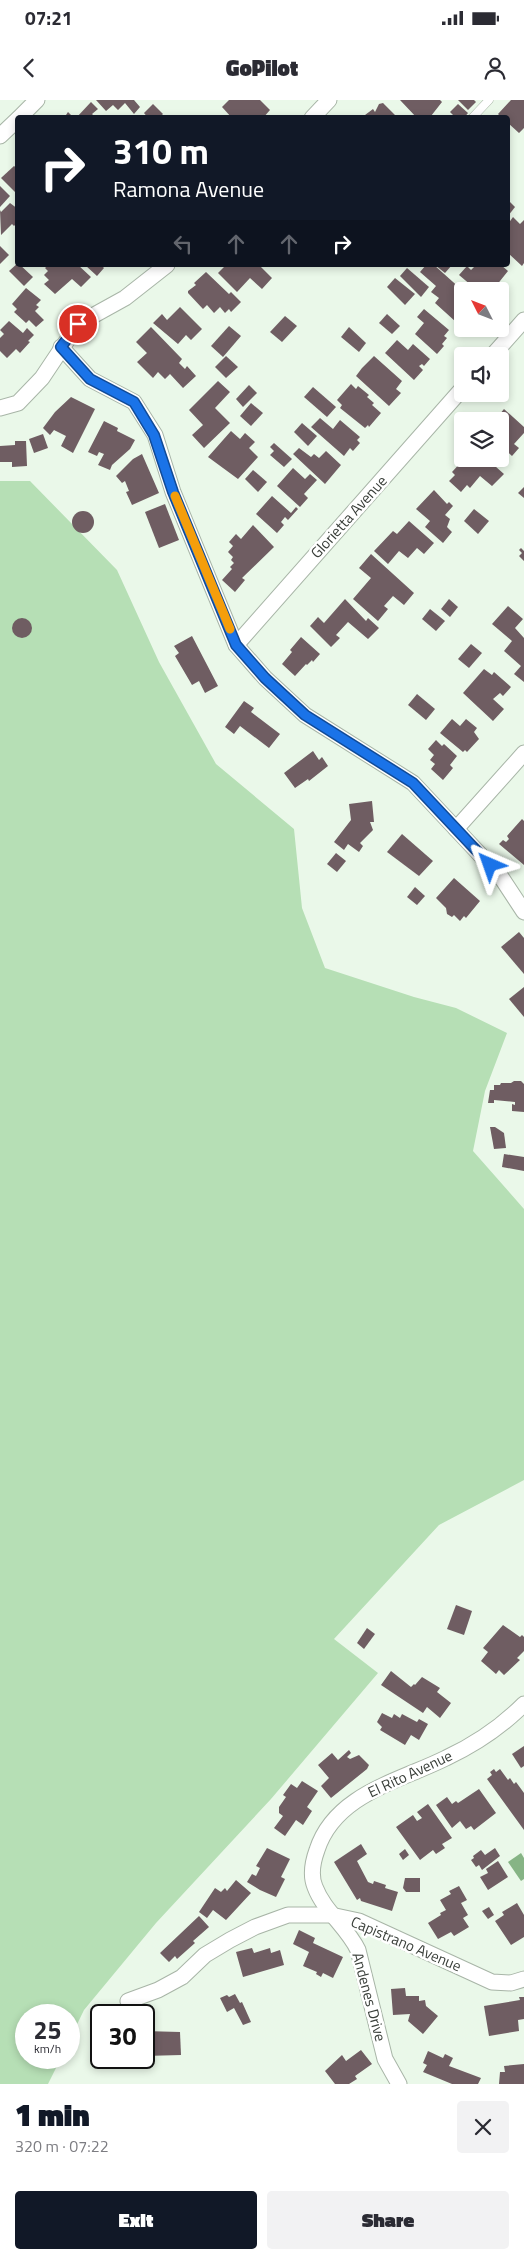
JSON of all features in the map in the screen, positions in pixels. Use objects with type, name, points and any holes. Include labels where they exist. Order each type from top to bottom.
[{"type":"street","points":[[21,115],[37,100]]},
{"type":"street","points":[[315,115],[329,100]]},
{"type":"street","points":[[0,136],[15,121]]},
{"type":"street","points":[[0,408],[18,403],[42,378],[78,324],[125,298],[164,267]]},
{"type":"street","points":[[500,347],[524,320]]},
{"type":"street","points":[[61,347],[90,379],[134,402],[154,435],[173,492],[236,645],[265,678],[305,715],[413,783],[501,877],[524,912]]},
{"type":"street","name":"Glorietta Avenue","points":[[236,645],[454,398]]},
{"type":"street","points":[[456,829],[524,753]]},
{"type":"street","name":"El Rito Avenue","points":[[331,1915],[314,1886],[312,1863],[320,1838],[342,1811],[360,1798],[391,1782],[445,1759],[488,1736],[524,1704]]},
{"type":"street","name":"Capistrano Avenue","points":[[128,2001],[158,1990],[182,1977],[205,1955],[255,1927],[288,1915],[331,1915],[359,1921],[492,1982],[511,1983],[524,1979]]},
{"type":"street","name":"Andenes Drive","points":[[331,1915],[353,1939],[358,1950],[386,2058],[399,2084]]},
{"type":"lane","points":[[475,115],[489,100]]},
{"type":"shaded area","points":[[0,481],[30,481],[117,570],[159,662],[216,764],[294,829],[302,908],[325,968],[414,997],[456,1008],[507,1033],[485,1091],[473,1151],[524,1209],[524,1480],[439,1525],[334,1639],[378,1673],[271,1799],[156,1923],[84,2010],[80,2018],[80,2004],[15,2004],[15,2069],[56,2069],[48,2084],[0,2084]]},
{"type":"shaded area","points":[[521,1853],[524,1858],[524,1879],[521,1881],[508,1862]]},
{"type":"building","points":[[96,100],[134,100],[140,107],[134,114],[125,103],[118,110],[113,105],[106,111]]},
{"type":"building","points":[[229,100],[260,100],[270,110],[266,115],[229,115],[222,107]]},
{"type":"building","points":[[400,100],[440,100],[442,102],[432,115],[414,115]]},
{"type":"building","points":[[458,100],[474,100],[476,102],[468,110]]},
{"type":"building","points":[[511,100],[524,100],[524,128],[519,133],[510,125],[510,115],[498,114]]},
{"type":"building","points":[[91,102],[98,109],[93,115],[79,115]]},
{"type":"building","points":[[383,103],[395,115],[365,115],[373,109],[375,112],[379,104]]},
{"type":"building","points":[[153,104],[163,114],[146,115],[144,113]]},
{"type":"building","points":[[458,104],[468,113],[466,115],[453,115],[450,112]]},
{"type":"building","points":[[15,167],[15,192],[1,178]]},
{"type":"building","points":[[0,186],[10,196],[0,207]]},
{"type":"building","points":[[510,202],[515,207],[510,213]]},
{"type":"building","points":[[10,203],[15,207],[15,225],[12,224],[1,235],[0,210],[1,212]]},
{"type":"building","points":[[513,217],[520,224],[524,220],[524,263],[522,266],[510,255],[510,221]]},
{"type":"building","points":[[0,246],[9,255],[0,264]]},
{"type":"building","points":[[15,266],[22,267],[33,277],[24,286],[9,271]]},
{"type":"building","points":[[80,267],[91,277],[81,287],[72,279],[55,294],[44,284],[49,280],[44,275],[48,271],[45,268]]},
{"type":"building","points":[[87,267],[103,267],[97,276]]},
{"type":"building","points":[[224,267],[261,267],[272,278],[262,289],[250,278],[237,292],[218,273]]},
{"type":"building","points":[[424,267],[436,267],[454,283],[454,320],[435,303],[439,298],[431,292],[436,286],[420,272]]},
{"type":"building","points":[[438,267],[450,267],[445,273]]},
{"type":"building","points":[[468,267],[471,270],[474,267],[503,267],[508,271],[499,282],[467,282],[459,275]]},
{"type":"building","points":[[407,268],[429,287],[421,297],[400,276]]},
{"type":"building","points":[[206,272],[229,294],[231,292],[241,302],[231,312],[229,309],[225,313],[220,307],[214,313],[207,305],[203,309],[188,293],[196,285],[194,283]]},
{"type":"building","points":[[395,278],[415,294],[405,305],[387,287]]},
{"type":"building","points":[[26,288],[41,300],[36,305],[39,307],[35,311],[44,320],[36,327],[29,320],[26,323],[14,312],[17,309],[12,304]]},
{"type":"building","points":[[180,307],[202,329],[191,340],[186,335],[178,344],[153,323],[162,314],[167,320]]},
{"type":"building","points":[[424,309],[449,330],[444,336],[447,338],[442,344],[444,346],[437,354],[415,334],[424,323],[417,317]]},
{"type":"building","points":[[387,314],[400,326],[392,334],[379,323]]},
{"type":"building","points":[[285,316],[297,326],[282,342],[270,332]]},
{"type":"building","points":[[9,321],[23,333],[27,328],[34,335],[20,353],[16,349],[7,358],[0,351],[0,338],[4,334],[0,330]]},
{"type":"building","points":[[229,326],[241,336],[223,357],[211,346]]},
{"type":"building","points":[[151,327],[182,359],[179,363],[185,369],[187,366],[196,376],[183,388],[170,374],[165,379],[158,372],[153,378],[137,362],[147,353],[136,342]]},
{"type":"building","points":[[349,327],[366,343],[359,352],[341,337]]},
{"type":"building","points":[[397,340],[408,350],[413,344],[430,359],[424,366],[422,364],[419,366],[423,370],[414,380],[385,353]]},
{"type":"building","points":[[226,356],[238,367],[226,378],[215,367]]},
{"type":"building","points":[[374,356],[402,381],[396,389],[401,393],[389,406],[356,376]]},
{"type":"building","points":[[218,381],[230,392],[215,408],[230,423],[204,448],[192,435],[203,425],[189,410]]},
{"type":"building","points":[[351,384],[356,389],[358,386],[369,395],[367,397],[374,403],[372,405],[381,413],[369,427],[368,425],[365,428],[340,408],[342,405],[337,400]]},
{"type":"building","points":[[249,385],[257,393],[243,407],[236,399]]},
{"type":"building","points":[[313,387],[336,407],[327,417],[304,397]]},
{"type":"building","points":[[71,397],[95,409],[73,453],[61,446],[66,436],[54,430],[50,435],[43,428],[55,412]]},
{"type":"building","points":[[251,403],[263,413],[251,426],[240,416]]},
{"type":"building","points":[[509,414],[524,427],[524,433],[514,444],[519,448],[512,456],[509,453]]},
{"type":"building","points":[[320,418],[333,429],[340,420],[360,437],[357,440],[360,443],[353,451],[350,448],[344,456],[311,427]]},
{"type":"building","points":[[104,421],[118,428],[117,431],[135,440],[130,449],[112,465],[110,470],[98,465],[104,454],[99,452],[97,456],[88,452]]},
{"type":"building","points":[[302,423],[317,436],[308,446],[294,432]]},
{"type":"building","points":[[231,431],[240,439],[245,433],[255,442],[249,448],[258,457],[238,479],[208,457]]},
{"type":"building","points":[[43,434],[48,448],[34,453],[29,439]]},
{"type":"building","points":[[15,441],[26,441],[27,466],[12,467],[12,462],[0,462],[0,446],[15,445]]},
{"type":"building","points":[[274,443],[292,459],[284,467],[270,455],[274,451],[270,447]]},
{"type":"building","points":[[299,448],[311,457],[314,454],[319,458],[326,451],[341,465],[325,484],[293,454]]},
{"type":"building","points":[[142,454],[159,493],[132,505],[126,492],[129,491],[125,481],[122,483],[116,476],[133,459]]},
{"type":"building","points":[[457,467],[496,467],[504,474],[492,486],[480,476],[470,488],[467,485],[461,492],[449,481],[455,475],[452,472]]},
{"type":"building","points":[[293,468],[305,479],[310,474],[317,480],[304,494],[308,498],[300,507],[277,486]]},
{"type":"building","points":[[253,470],[267,482],[258,492],[245,479]]},
{"type":"building","points":[[524,487],[524,498],[518,493]]},
{"type":"building","points":[[434,490],[447,504],[449,502],[453,506],[445,515],[450,519],[447,527],[452,532],[443,543],[425,527],[430,521],[416,509]]},
{"type":"building","points":[[272,496],[291,513],[296,507],[298,509],[288,520],[285,517],[281,522],[284,525],[277,533],[256,514]]},
{"type":"building","points":[[165,504],[179,540],[159,548],[145,512]]},
{"type":"building","points":[[474,509],[489,521],[478,534],[464,521]]},
{"type":"building","points":[[83,511],[93,518],[94,522],[87,532],[83,533],[73,526],[72,522],[79,512]]},
{"type":"building","points":[[409,521],[434,543],[424,554],[417,548],[408,558],[399,551],[388,564],[374,551],[393,531],[397,534]]},
{"type":"building","points":[[253,525],[274,547],[242,578],[245,580],[235,592],[222,580],[232,569],[230,567],[234,563],[231,560],[233,557],[228,552],[233,546],[229,542],[236,534],[241,539]]},
{"type":"building","points":[[521,548],[524,551],[524,561],[519,556],[522,553],[519,550]]},
{"type":"building","points":[[371,554],[414,593],[404,605],[393,596],[384,606],[388,609],[378,621],[353,599],[371,578],[359,568]]},
{"type":"building","points":[[345,599],[366,621],[368,618],[379,628],[368,639],[348,622],[336,635],[340,638],[331,647],[310,626],[318,617],[324,623]]},
{"type":"building","points":[[449,599],[458,607],[450,617],[441,609]]},
{"type":"building","points":[[508,606],[523,619],[515,628],[524,638],[524,682],[514,674],[521,666],[504,651],[512,641],[492,624]]},
{"type":"building","points":[[430,609],[445,621],[436,631],[422,619]]},
{"type":"building","points":[[18,618],[26,618],[32,624],[32,632],[26,638],[18,638],[12,632],[12,624]]},
{"type":"building","points":[[192,636],[218,686],[205,693],[199,681],[192,685],[175,656],[179,653],[174,646]]},
{"type":"building","points":[[301,637],[320,654],[313,662],[312,660],[306,664],[295,676],[282,664],[292,652],[290,650]]},
{"type":"building","points":[[471,644],[482,653],[469,668],[458,659]]},
{"type":"building","points":[[484,669],[492,675],[494,672],[511,687],[503,696],[500,693],[493,699],[504,709],[493,721],[463,693]]},
{"type":"building","points":[[417,694],[435,709],[426,720],[408,705]]},
{"type":"building","points":[[244,701],[254,708],[251,712],[280,734],[269,748],[240,726],[234,734],[225,727]]},
{"type":"building","points":[[452,719],[460,726],[466,719],[477,728],[474,732],[479,739],[467,752],[465,750],[463,752],[440,733]]},
{"type":"building","points":[[436,740],[442,746],[444,744],[457,756],[450,765],[453,768],[443,780],[431,769],[435,764],[430,760],[434,755],[428,749]]},
{"type":"building","points":[[313,751],[319,760],[322,757],[328,766],[309,781],[308,779],[295,788],[284,773]]},
{"type":"building","points":[[372,801],[374,822],[370,822],[373,830],[360,843],[363,846],[359,852],[348,844],[344,850],[334,842],[351,820],[349,804]]},
{"type":"building","points":[[522,819],[524,821],[524,865],[499,844],[503,840],[506,842],[509,839],[507,836]]},
{"type":"building","points":[[402,834],[433,861],[419,876],[387,852]]},
{"type":"building","points":[[336,853],[346,861],[337,872],[327,864]]},
{"type":"building","points":[[454,878],[480,901],[466,918],[464,916],[460,921],[454,915],[452,917],[447,914],[446,908],[436,898]]},
{"type":"building","points":[[415,887],[425,896],[417,905],[407,897]]},
{"type":"building","points":[[519,932],[524,938],[524,974],[501,947]]},
{"type":"building","points":[[524,987],[524,1017],[509,999]]},
{"type":"building","points":[[521,1081],[524,1084],[524,1112],[512,1111],[512,1104],[515,1105],[515,1102],[494,1100],[494,1103],[488,1103],[490,1090],[494,1090],[494,1085]]},
{"type":"building","points":[[490,1127],[495,1127],[504,1133],[506,1148],[494,1149]]},
{"type":"building","points":[[504,1154],[524,1157],[524,1171],[502,1167]]},
{"type":"building","points":[[456,1605],[472,1611],[464,1635],[447,1629]]},
{"type":"building","points":[[503,1625],[520,1637],[522,1635],[524,1637],[524,1651],[517,1658],[520,1660],[504,1675],[499,1670],[496,1674],[481,1661],[488,1652],[483,1648]]},
{"type":"building","points":[[367,1628],[375,1634],[364,1649],[357,1643]]},
{"type":"building","points":[[391,1671],[411,1687],[422,1677],[440,1688],[437,1692],[451,1703],[440,1718],[427,1707],[423,1713],[381,1685]]},
{"type":"building","points":[[382,1713],[392,1718],[394,1714],[400,1718],[402,1714],[417,1722],[419,1719],[428,1724],[419,1740],[411,1735],[405,1745],[380,1730],[382,1727],[377,1722]]},
{"type":"building","points":[[524,1746],[524,1766],[521,1768],[512,1754]]},
{"type":"building","points":[[349,1750],[351,1753],[347,1757],[350,1759],[359,1755],[369,1765],[367,1769],[331,1798],[321,1786],[329,1778],[318,1765],[332,1753],[338,1760]]},
{"type":"building","points":[[494,1769],[496,1772],[500,1769],[508,1780],[510,1778],[514,1784],[516,1782],[524,1793],[524,1830],[487,1779],[492,1775],[490,1772]]},
{"type":"building","points":[[302,1781],[318,1791],[307,1807],[312,1811],[303,1825],[296,1820],[285,1836],[274,1828],[283,1816],[279,1813],[279,1807],[286,1797],[283,1795],[291,1784],[297,1788]]},
{"type":"building","points":[[479,1789],[496,1813],[474,1830],[471,1826],[466,1829],[460,1821],[452,1828],[436,1805],[447,1797],[452,1804],[456,1801],[458,1803]]},
{"type":"building","points":[[428,1804],[452,1838],[442,1844],[445,1848],[436,1854],[433,1850],[420,1860],[396,1827],[413,1815],[417,1821],[422,1818],[417,1812]]},
{"type":"building","points":[[361,1844],[367,1854],[357,1861],[368,1882],[373,1884],[374,1881],[386,1885],[385,1888],[398,1892],[392,1911],[361,1901],[360,1898],[357,1900],[334,1862]]},
{"type":"building","points":[[267,1848],[290,1859],[281,1877],[285,1879],[276,1897],[247,1882],[252,1874],[256,1876],[260,1868],[256,1866]]},
{"type":"building","points":[[495,1848],[500,1856],[482,1870],[479,1865],[476,1867],[471,1860],[474,1858],[473,1856],[481,1850],[485,1855]]},
{"type":"building","points":[[405,1849],[409,1855],[403,1860],[399,1854]]},
{"type":"building","points":[[498,1861],[508,1877],[488,1890],[480,1877],[488,1873],[486,1869]]},
{"type":"building","points":[[405,1878],[420,1878],[420,1892],[406,1892],[403,1888]]},
{"type":"building","points":[[236,1880],[251,1893],[226,1920],[213,1910],[207,1918],[199,1912],[215,1888],[221,1892],[225,1888],[227,1891]]},
{"type":"building","points":[[459,1886],[467,1900],[461,1903],[468,1915],[463,1918],[469,1927],[454,1936],[451,1932],[438,1939],[428,1923],[446,1910],[440,1900],[451,1894],[449,1891]]},
{"type":"building","points":[[517,1903],[524,1915],[524,1937],[511,1945],[495,1921],[504,1915],[502,1912]]},
{"type":"building","points":[[489,1907],[494,1915],[488,1919],[482,1911]]},
{"type":"building","points":[[199,1916],[209,1927],[177,1959],[175,1956],[169,1962],[160,1953]]},
{"type":"building","points":[[299,1930],[315,1938],[313,1943],[343,1957],[333,1978],[323,1973],[321,1977],[316,1974],[317,1972],[303,1966],[309,1952],[293,1944]]},
{"type":"building","points":[[252,1948],[254,1953],[270,1948],[271,1953],[280,1950],[284,1965],[243,1977],[236,1952]]},
{"type":"building","points":[[405,1988],[406,1996],[419,1996],[419,2001],[425,2000],[426,2006],[438,2016],[423,2034],[408,2021],[410,2014],[393,2015],[391,1989]]},
{"type":"building","points":[[235,1994],[240,2003],[242,2002],[251,2022],[243,2025],[234,2008],[227,2012],[220,1998]]},
{"type":"building","points":[[519,1997],[524,1997],[524,2019],[518,2020],[519,2031],[489,2036],[484,2006],[520,2000]]},
{"type":"building","points":[[155,2031],[180,2032],[181,2055],[155,2056]]},
{"type":"building","points":[[361,2050],[372,2064],[355,2076],[357,2079],[349,2084],[335,2084],[325,2071],[342,2055],[346,2061]]},
{"type":"building","points":[[428,2051],[443,2058],[445,2054],[453,2058],[449,2066],[481,2078],[478,2084],[452,2084],[423,2072],[427,2065],[423,2063]]},
{"type":"building","points":[[524,2064],[524,2084],[499,2084],[500,2072],[505,2072],[504,2066]]},
{"type":"slow traffic","points":[[175,496],[230,629]]},
{"type":"route","points":[[78,324],[61,347],[90,379],[134,402],[154,435],[173,492],[236,645],[265,678],[305,715],[413,783],[490,865]]}]
